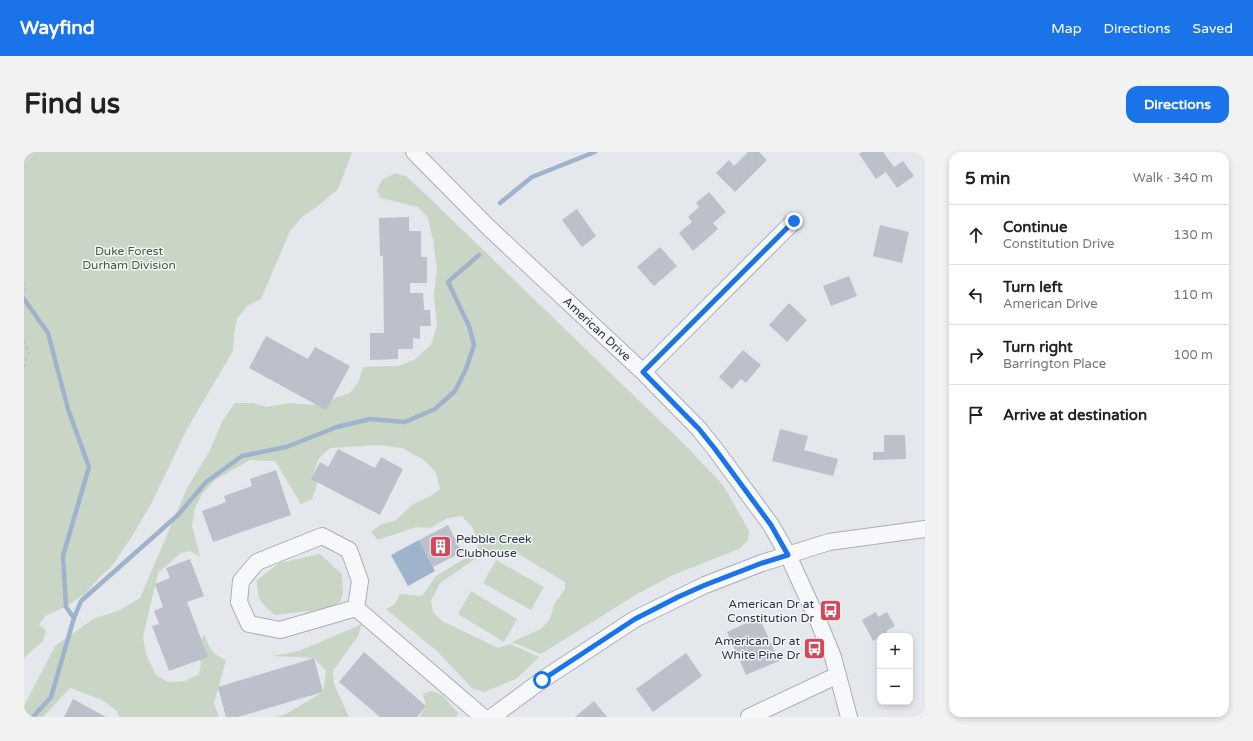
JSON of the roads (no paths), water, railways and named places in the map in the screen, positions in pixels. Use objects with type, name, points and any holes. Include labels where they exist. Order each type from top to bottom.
[{"type":"street","name":"American Drive","points":[[414,152],[488,227],[643,372],[674,403],[711,444],[771,525],[788,555],[833,657],[849,717]]},
{"type":"street","points":[[643,372],[794,221]]},
{"type":"street","points":[[492,717],[542,680],[635,619],[705,585],[762,563],[829,542],[925,529]]},
{"type":"street","points":[[322,536],[349,550],[360,581],[356,608],[280,630],[249,624],[239,602],[241,581],[257,562],[322,536]]},
{"type":"street","points":[[356,608],[482,717]]},
{"type":"street","points":[[749,717],[821,682],[838,676]]},
{"type":"water","points":[[419,540],[435,571],[408,586],[391,555]]},
{"type":"waterway","points":[[500,203],[532,177],[595,152]]},
{"type":"waterway","points":[[33,717],[51,697],[74,618],[81,601],[178,515],[206,482],[242,456],[286,447],[337,427],[370,419],[405,422],[435,409],[455,391],[466,369],[474,345],[469,326],[448,282],[479,255]]},
{"type":"waterway","points":[[24,299],[48,333],[68,409],[89,467],[63,556],[66,607],[74,618]]},
{"type":"place","name":"Pebble Creek Clubhouse","points":[[440,546]]},
{"type":"place","name":"American Dr at Constitution Dr","points":[[830,611]]},
{"type":"place","name":"American Dr at White Pine Dr","points":[[815,648]]},
{"type":"park label","name":"Duke Forest Durham Division","points":[[129,258]]}]
